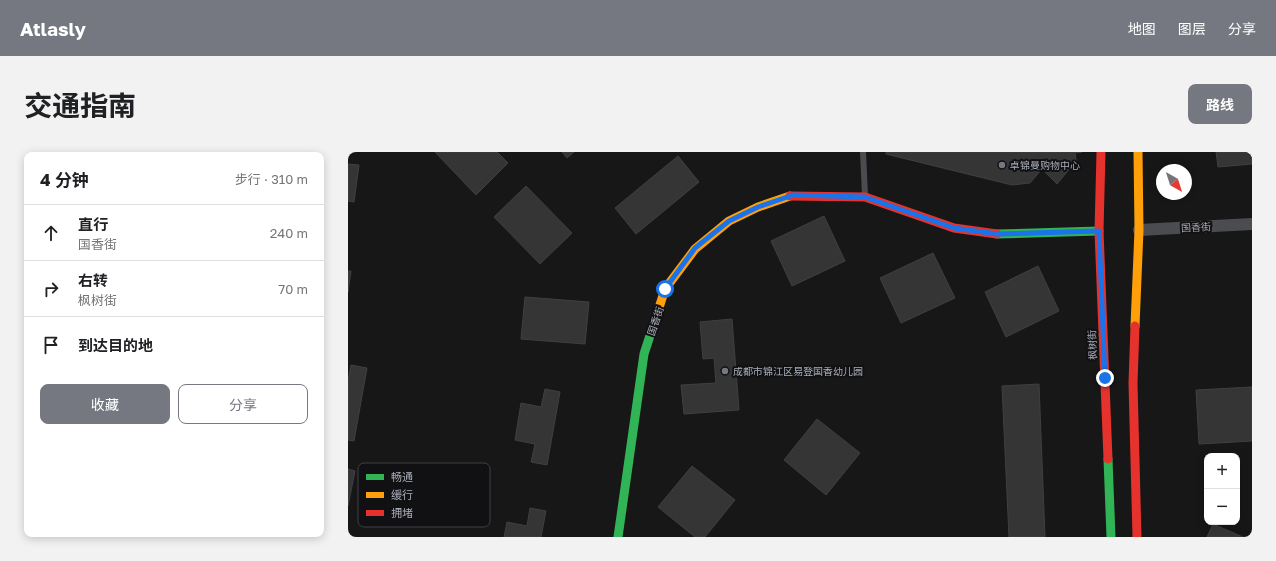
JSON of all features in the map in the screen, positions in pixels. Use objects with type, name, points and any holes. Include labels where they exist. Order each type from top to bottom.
[{"type":"street","name":"枫树街","points":[[1101,152],[1099,231],[1111,537]]},
{"type":"street","points":[[1138,152],[1139,230],[1133,383],[1138,537]]},
{"type":"street","name":"国香街","points":[[618,537],[644,354],[665,289],[695,248],[729,221],[758,207],[793,195],[865,197],[954,228],[997,234],[1099,231]]},
{"type":"street","name":"国香街","points":[[1139,230],[1252,224]]},
{"type":"lane","points":[[862,152],[865,197]]},
{"type":"building","points":[[435,152],[497,152],[508,163],[476,195]]},
{"type":"building","points":[[562,152],[574,152],[567,158]]},
{"type":"building","name":"卓锦曼购物中心","points":[[886,152],[1082,152],[1075,153],[1076,161],[1057,184],[1042,169],[1030,183],[1012,185],[886,154]]},
{"type":"building","points":[[1216,152],[1252,152],[1252,164],[1218,167]]},
{"type":"building","points":[[678,156],[699,182],[636,234],[615,208]]},
{"type":"building","points":[[348,164],[359,165],[354,202],[348,201]]},
{"type":"building","points":[[526,186],[572,233],[540,264],[494,217]]},
{"type":"building","points":[[824,216],[845,261],[792,286],[771,241]]},
{"type":"building","points":[[933,253],[955,298],[901,323],[880,278]]},
{"type":"building","points":[[1038,266],[1059,311],[1006,337],[985,292]]},
{"type":"building","points":[[348,271],[351,271],[348,292]]},
{"type":"building","points":[[525,297],[589,302],[585,344],[521,339]]},
{"type":"building","name":"成都市锦江区易登国香幼儿园","points":[[732,319],[739,410],[684,414],[681,385],[716,383],[714,358],[703,359],[700,322]]},
{"type":"building","points":[[351,365],[367,368],[354,441],[348,440],[348,381]]},
{"type":"building","points":[[1039,384],[1045,537],[1009,537],[1002,386]]},
{"type":"building","points":[[1252,387],[1252,441],[1199,444],[1196,390]]},
{"type":"building","points":[[545,389],[560,392],[547,465],[531,462],[535,444],[515,440],[521,403],[541,407]]},
{"type":"building","points":[[817,419],[860,453],[826,495],[784,460]]},
{"type":"building","points":[[692,466],[735,500],[705,537],[695,537],[658,507]]},
{"type":"building","points":[[348,469],[355,471],[348,506]]},
{"type":"building","points":[[530,508],[546,511],[541,537],[504,537],[507,522],[527,526]]},
{"type":"building","points":[[1213,525],[1215,525],[1243,537],[1207,537]]},
{"type":"traffic: fast","points":[[997,234],[1099,231]]},
{"type":"traffic: fast","points":[[618,537],[644,354],[658,311]]},
{"type":"traffic: fast","points":[[1108,459],[1111,537]]},
{"type":"traffic: slow","points":[[1135,326],[1139,230],[1138,152]]},
{"type":"traffic: slow","points":[[658,311],[665,289],[695,249],[729,221],[758,207],[790,196]]},
{"type":"traffic: jam","points":[[1101,152],[1099,231],[1108,459]]},
{"type":"traffic: jam","points":[[790,196],[865,197],[954,228],[997,234]]},
{"type":"traffic: jam","points":[[1135,326],[1133,383],[1137,537]]},
{"type":"place","name":"卓锦曼购物中心","points":[[1002,165]]},
{"type":"place","name":"成都市锦江区易登国香幼儿园","points":[[725,371]]},
{"type":"route","points":[[665,289],[695,248],[729,221],[758,207],[793,195],[865,197],[954,228],[997,234],[1099,231],[1105,378]]}]
